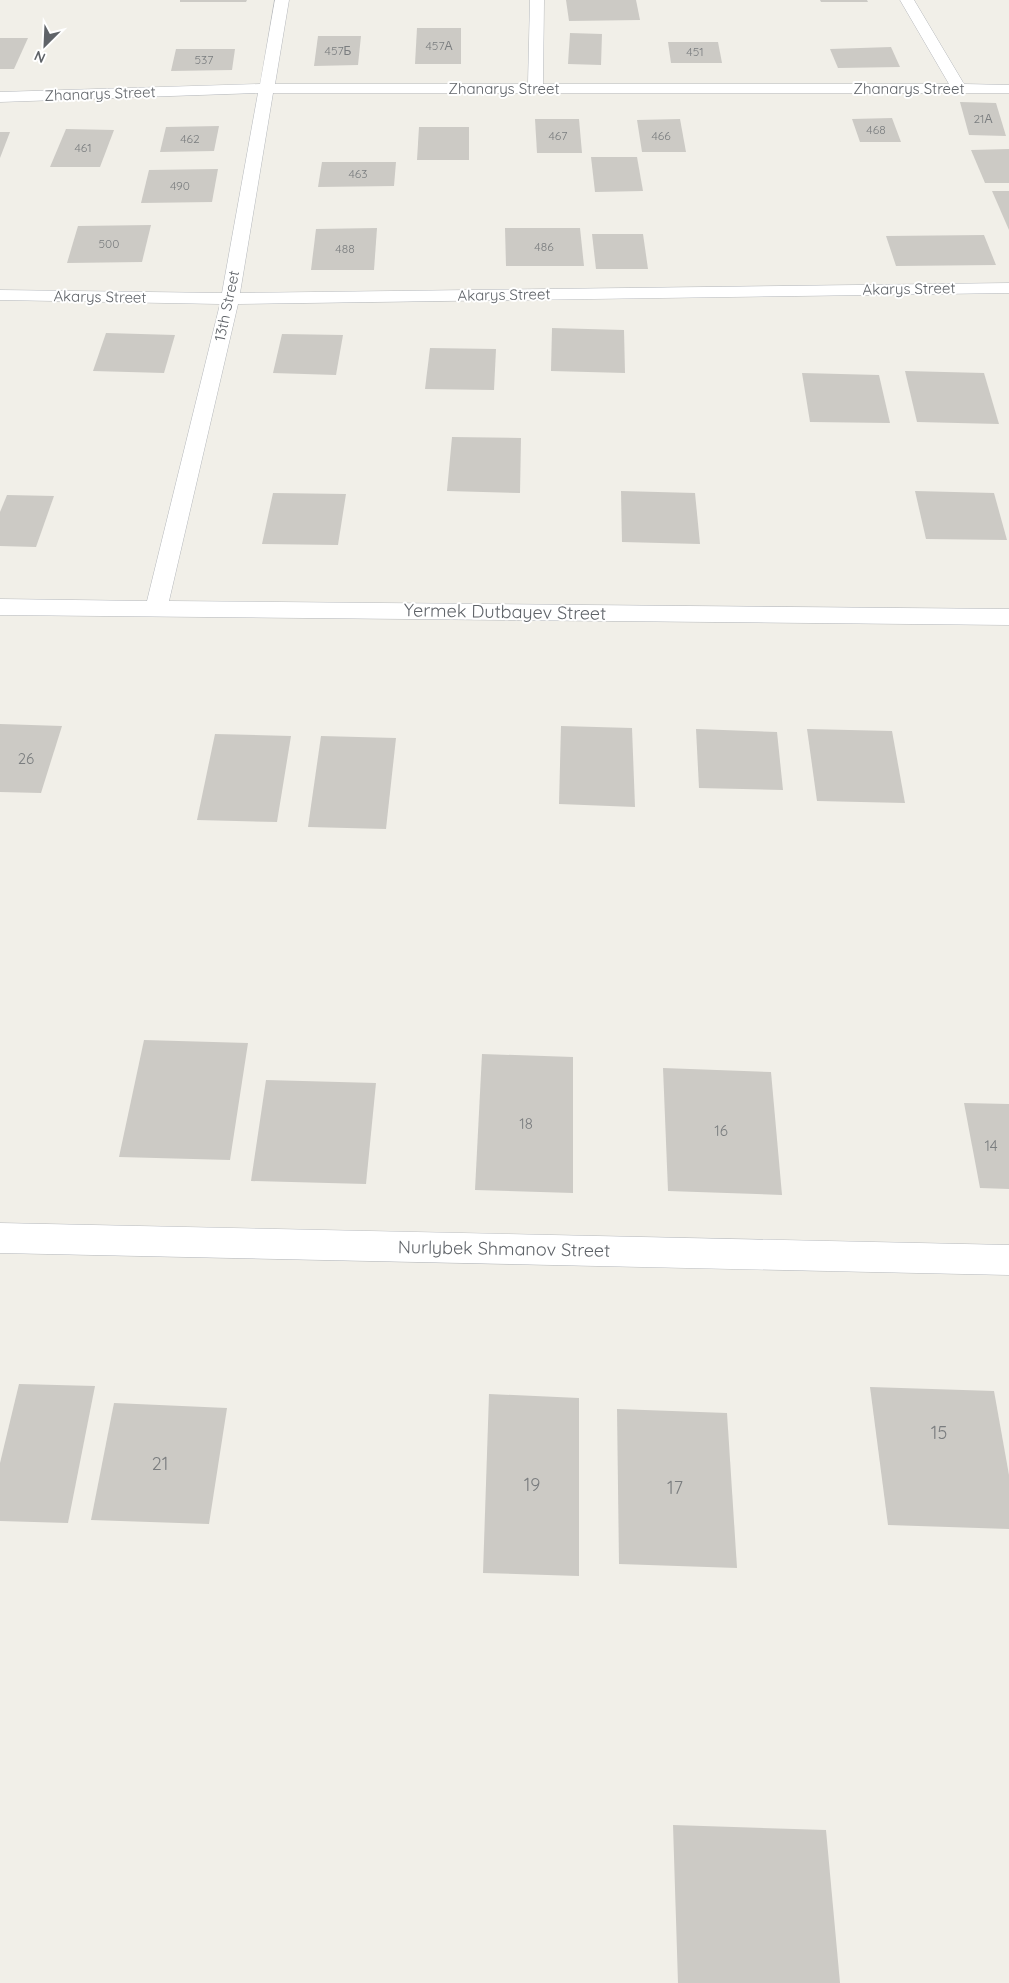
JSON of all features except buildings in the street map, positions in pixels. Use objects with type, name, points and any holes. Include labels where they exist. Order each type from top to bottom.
[{"type":"street","name":"13th Street","points":[[156,608],[230,299],[265,88],[282,0]]},
{"type":"street","points":[[535,89],[537,0]]},
{"type":"street","points":[[907,0],[958,89]]},
{"type":"street","name":"Zhanarys Street","points":[[0,98],[265,88],[1009,89]]},
{"type":"street","name":"Akarys Street","points":[[0,295],[230,299],[1009,288]]},
{"type":"street","name":"Yermek Dutbayev Street","points":[[0,607],[1009,617]]},
{"type":"street","name":"Nurlybek Shmanov Street","points":[[0,1238],[1009,1260]]}]
